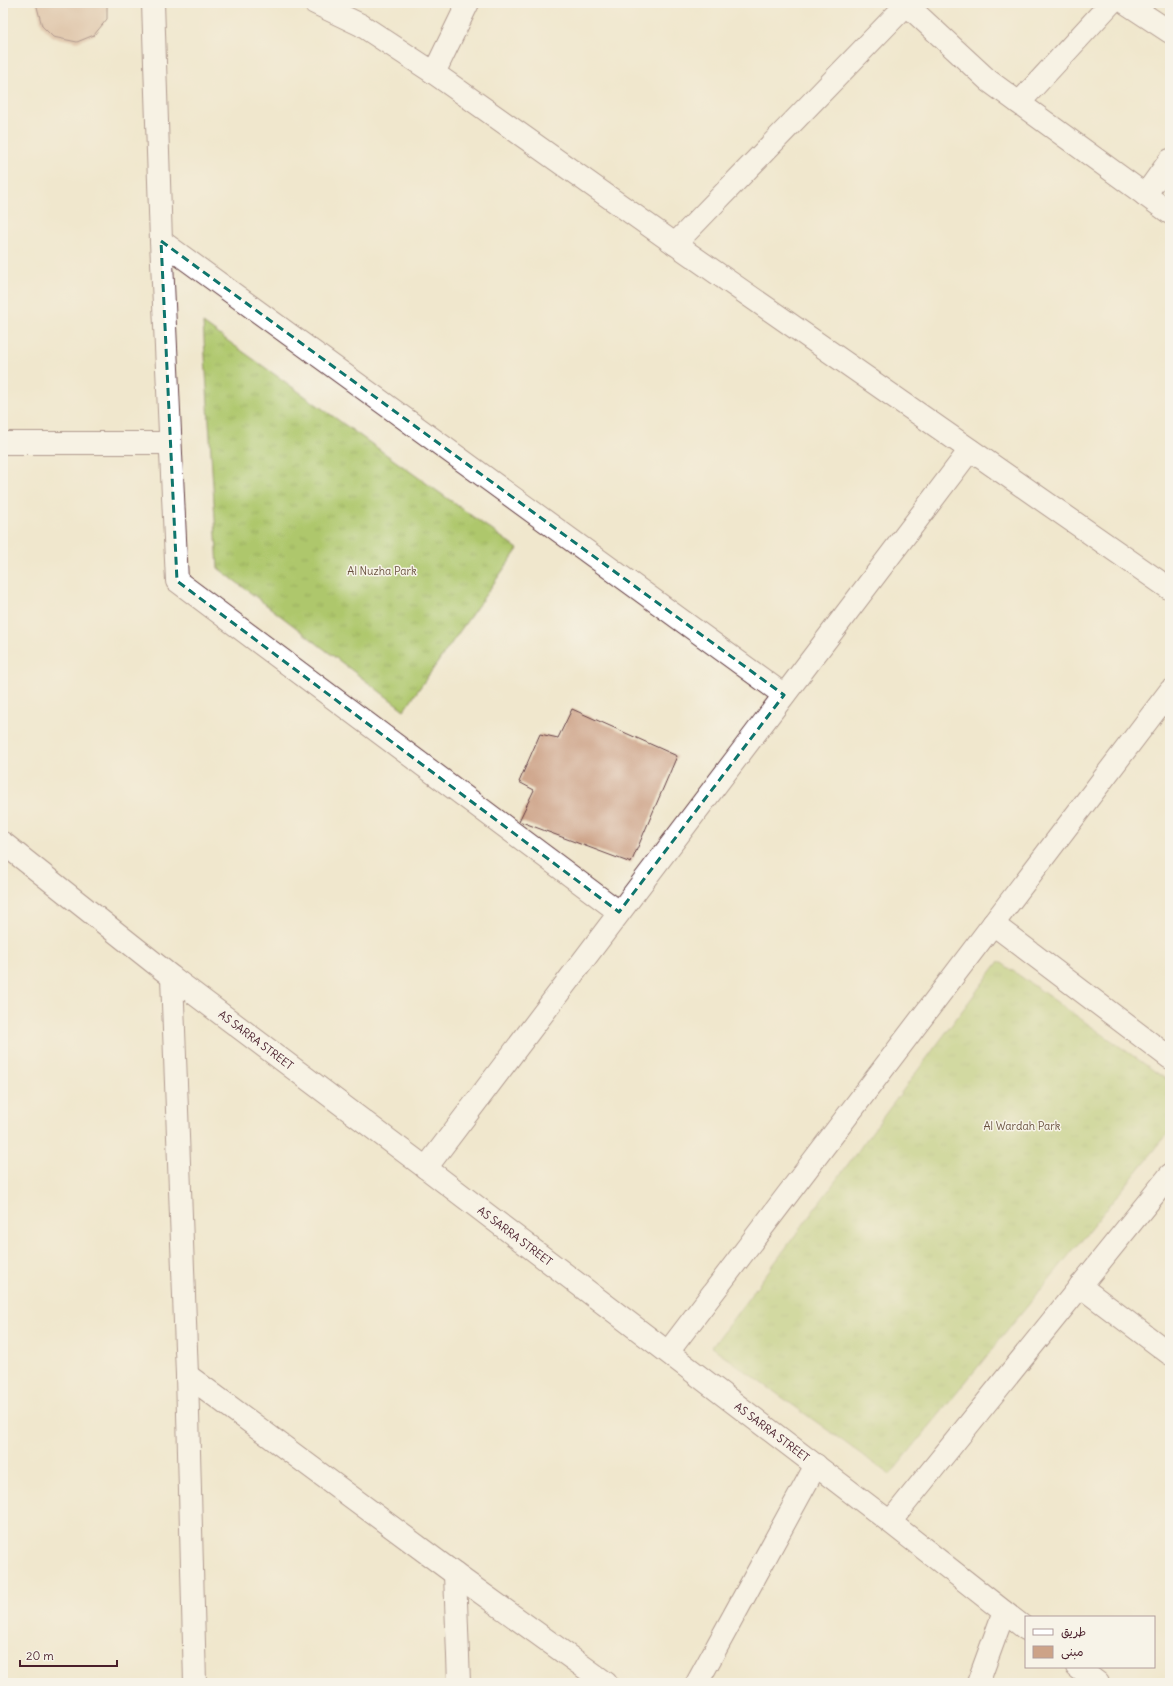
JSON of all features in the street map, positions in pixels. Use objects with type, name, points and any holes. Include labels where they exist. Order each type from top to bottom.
[{"type":"street","points":[[153,3],[161,241],[177,581],[619,912]]},
{"type":"street","points":[[315,3],[361,25],[434,73],[675,244],[1170,589]]},
{"type":"street","points":[[434,73],[468,3]]},
{"type":"street","points":[[1019,103],[1111,3]]},
{"type":"street","points":[[1126,3],[1170,32]]},
{"type":"street","points":[[675,244],[908,4],[989,81],[1170,213]]},
{"type":"street","points":[[1145,195],[1170,160]]},
{"type":"street","points":[[161,241],[784,695]]},
{"type":"street","points":[[3,443],[170,443]]},
{"type":"street","points":[[426,1168],[970,450]]},
{"type":"street","points":[[668,1352],[1170,691]]},
{"type":"street","name":"AS SARRA STREET","points":[[3,843],[172,977],[668,1352],[890,1522],[1025,1628]]},
{"type":"street","points":[[993,924],[1170,1058]]},
{"type":"street","points":[[172,977],[187,1375],[195,1683]]},
{"type":"street","points":[[890,1522],[1170,1175]]},
{"type":"street","points":[[1080,1286],[1170,1354]]},
{"type":"street","points":[[187,1375],[455,1574],[606,1683]]},
{"type":"street","points":[[697,1683],[816,1465]]},
{"type":"street","points":[[455,1574],[459,1683]]},
{"type":"street","points":[[978,1683],[1004,1612]]},
{"type":"street","points":[[1078,1668],[1098,1683]]},
{"type":"highlighted area","points":[[161,241],[784,695],[619,912],[177,581]]},
{"type":"green space","name":"Al Nuzha Park","points":[[203,323],[518,549],[404,710],[218,568]]},
{"type":"green space","name":"Al Wardah Park","points":[[999,961],[1170,1082],[1170,1131],[890,1475],[712,1347]]},
{"type":"building","points":[[36,3],[107,3],[107,19],[94,35],[77,42],[53,37],[42,26]]},
{"type":"building","points":[[572,709],[677,756],[631,863],[519,821],[534,790],[519,782],[540,734],[558,738]]}]
